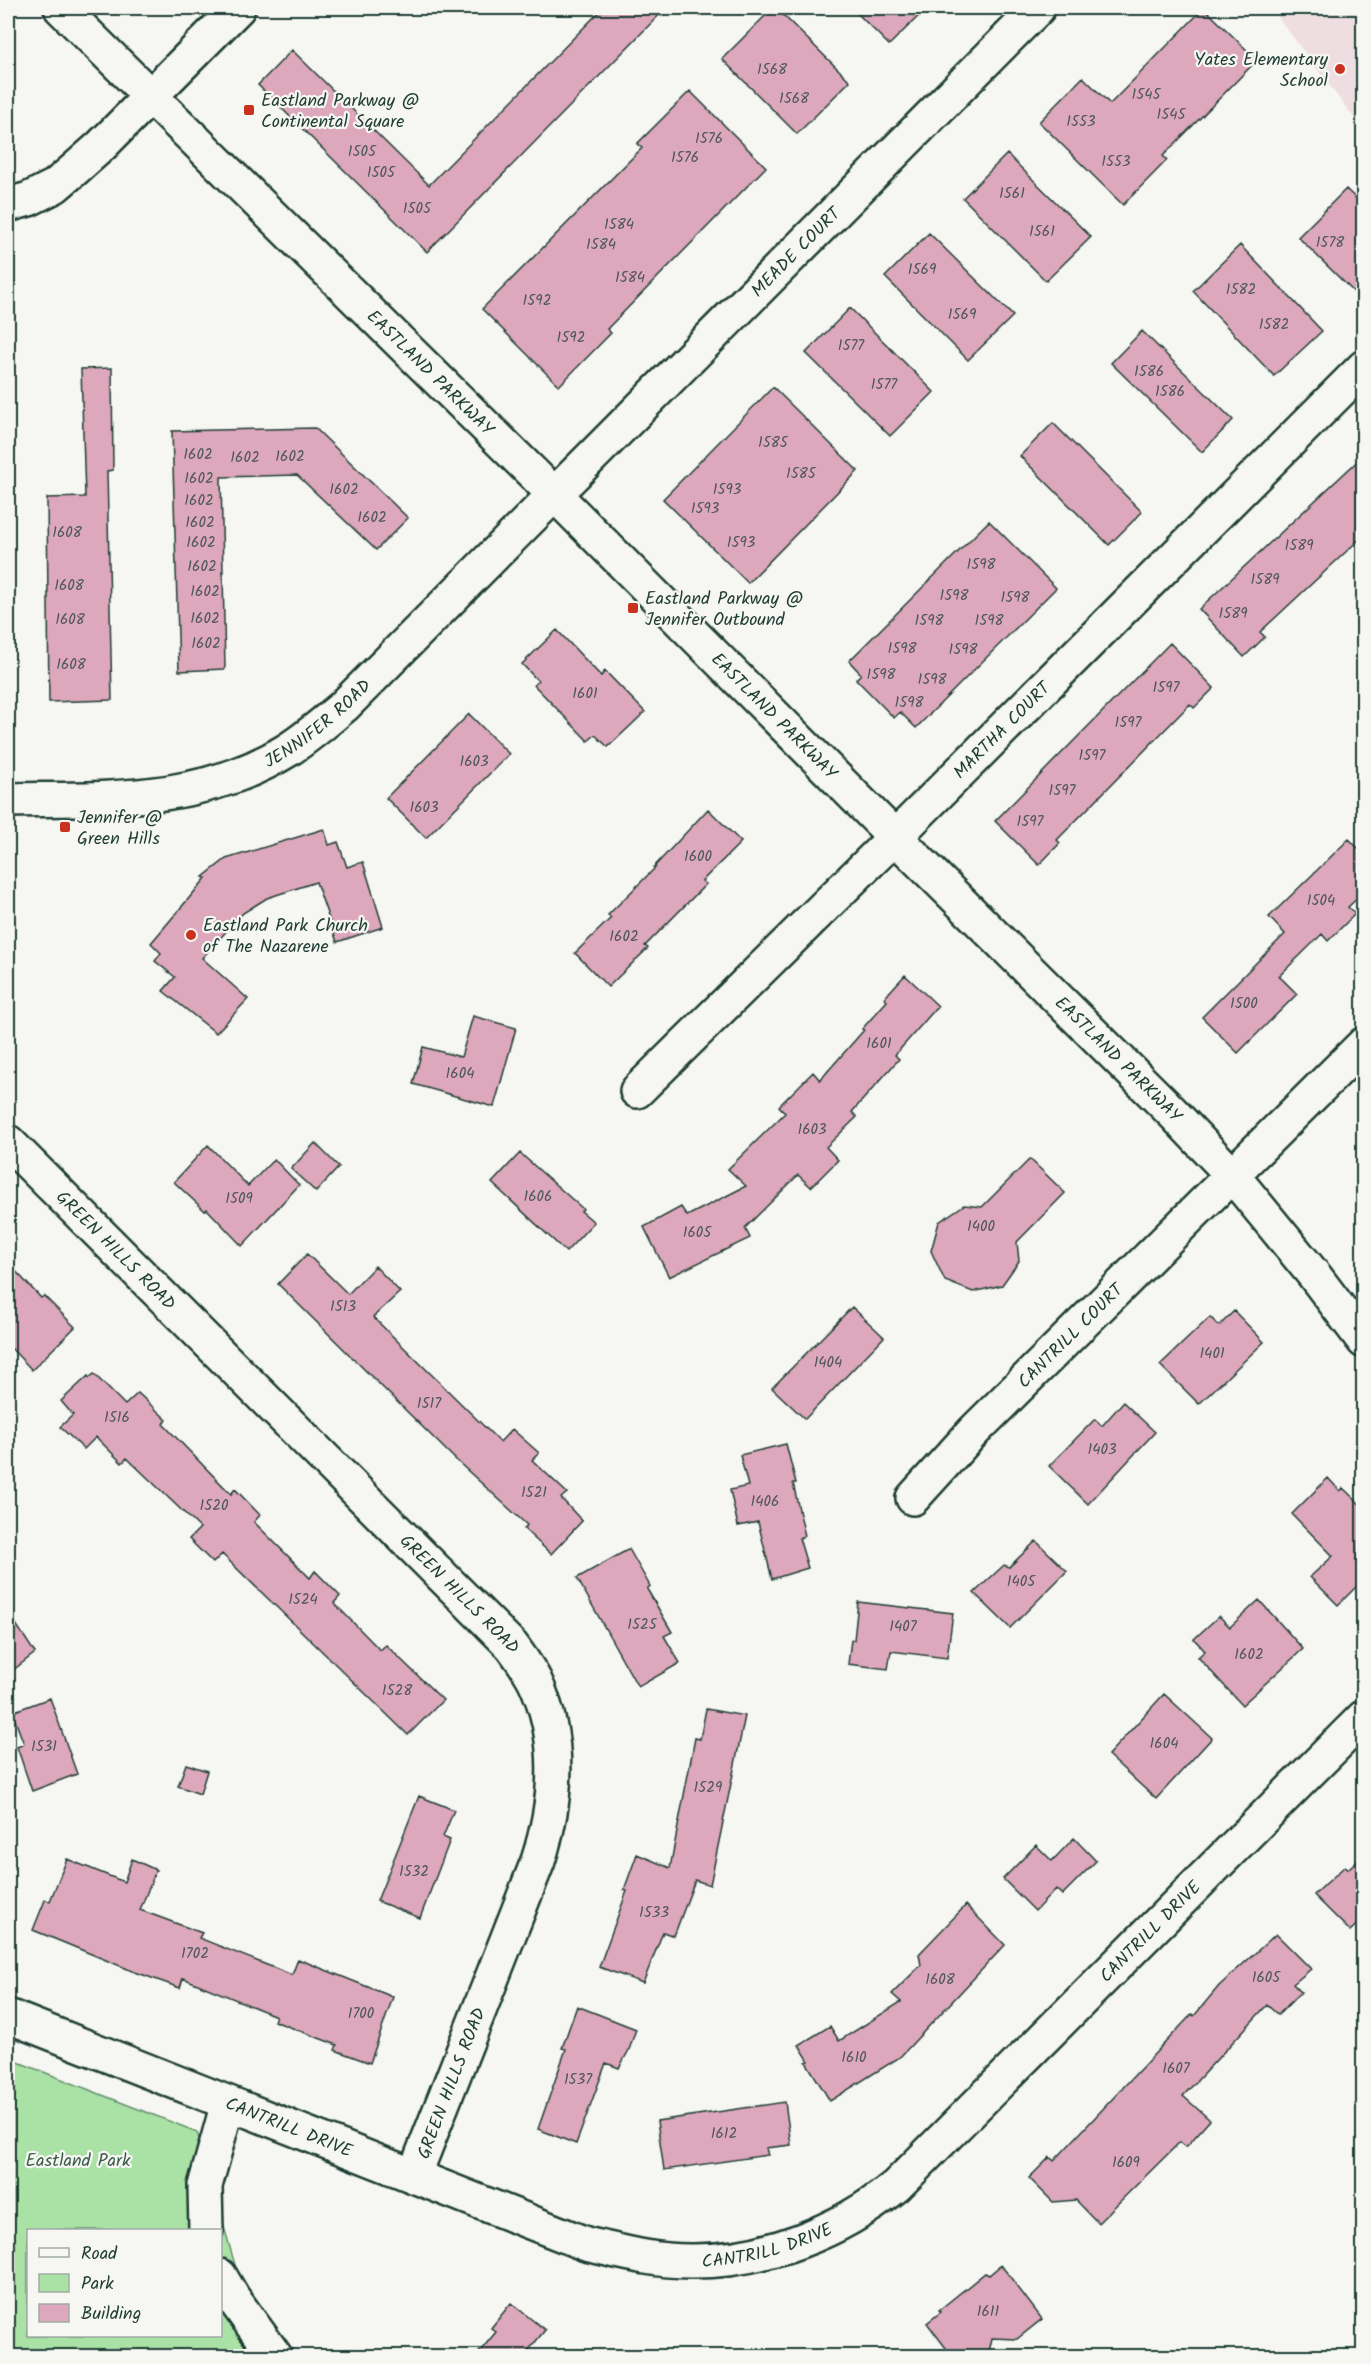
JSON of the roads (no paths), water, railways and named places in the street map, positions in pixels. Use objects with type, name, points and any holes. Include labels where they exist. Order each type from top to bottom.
[{"type":"street","name":"EASTLAND PARKWAY","points":[[60,8],[555,495],[1173,1113],[1232,1175],[1314,1275],[1364,1341]]},
{"type":"street","points":[[8,205],[29,199],[55,186],[101,146],[238,8]]},
{"type":"street","name":"MEADE COURT","points":[[555,495],[1038,8]]},
{"type":"street","name":"MARTHA COURT","points":[[637,1091],[895,837],[1364,367]]},
{"type":"street","name":"JENNIFER ROAD","points":[[8,800],[170,794],[213,784],[246,772],[286,751],[344,706],[555,495]]},
{"type":"street","points":[[1232,1175],[1364,1044]]},
{"type":"street","name":"GREEN HILLS ROAD","points":[[8,1142],[512,1646],[534,1679],[547,1712],[554,1751],[555,1789],[548,1830],[538,1862],[414,2176]]},
{"type":"street","name":"CANTRILL COURT","points":[[914,1498],[973,1432],[1232,1175]]},
{"type":"street","name":"CANTRILL DRIVE","points":[[8,2016],[586,2244],[642,2257],[690,2261],[738,2257],[784,2247],[847,2221],[872,2206],[897,2186],[1364,1717]]},
{"type":"street","points":[[206,2229],[205,2186],[228,2103]]},
{"type":"street","points":[[222,2279],[275,2356]]},
{"type":"place","name":"Yates Elementary School","points":[[1340,69]]},
{"type":"place","name":"Eastland Parkway @ Continental Square","points":[[249,110]]},
{"type":"place","name":"Eastland Parkway @ Jennifer Outbound","points":[[633,608]]},
{"type":"place","name":"Jennifer @ Green Hills","points":[[65,827]]},
{"type":"place","name":"Eastland Park Church of The Nazarene","points":[[191,935]]},
{"type":"park label","name":"Eastland Park","points":[[78,2160]]}]
